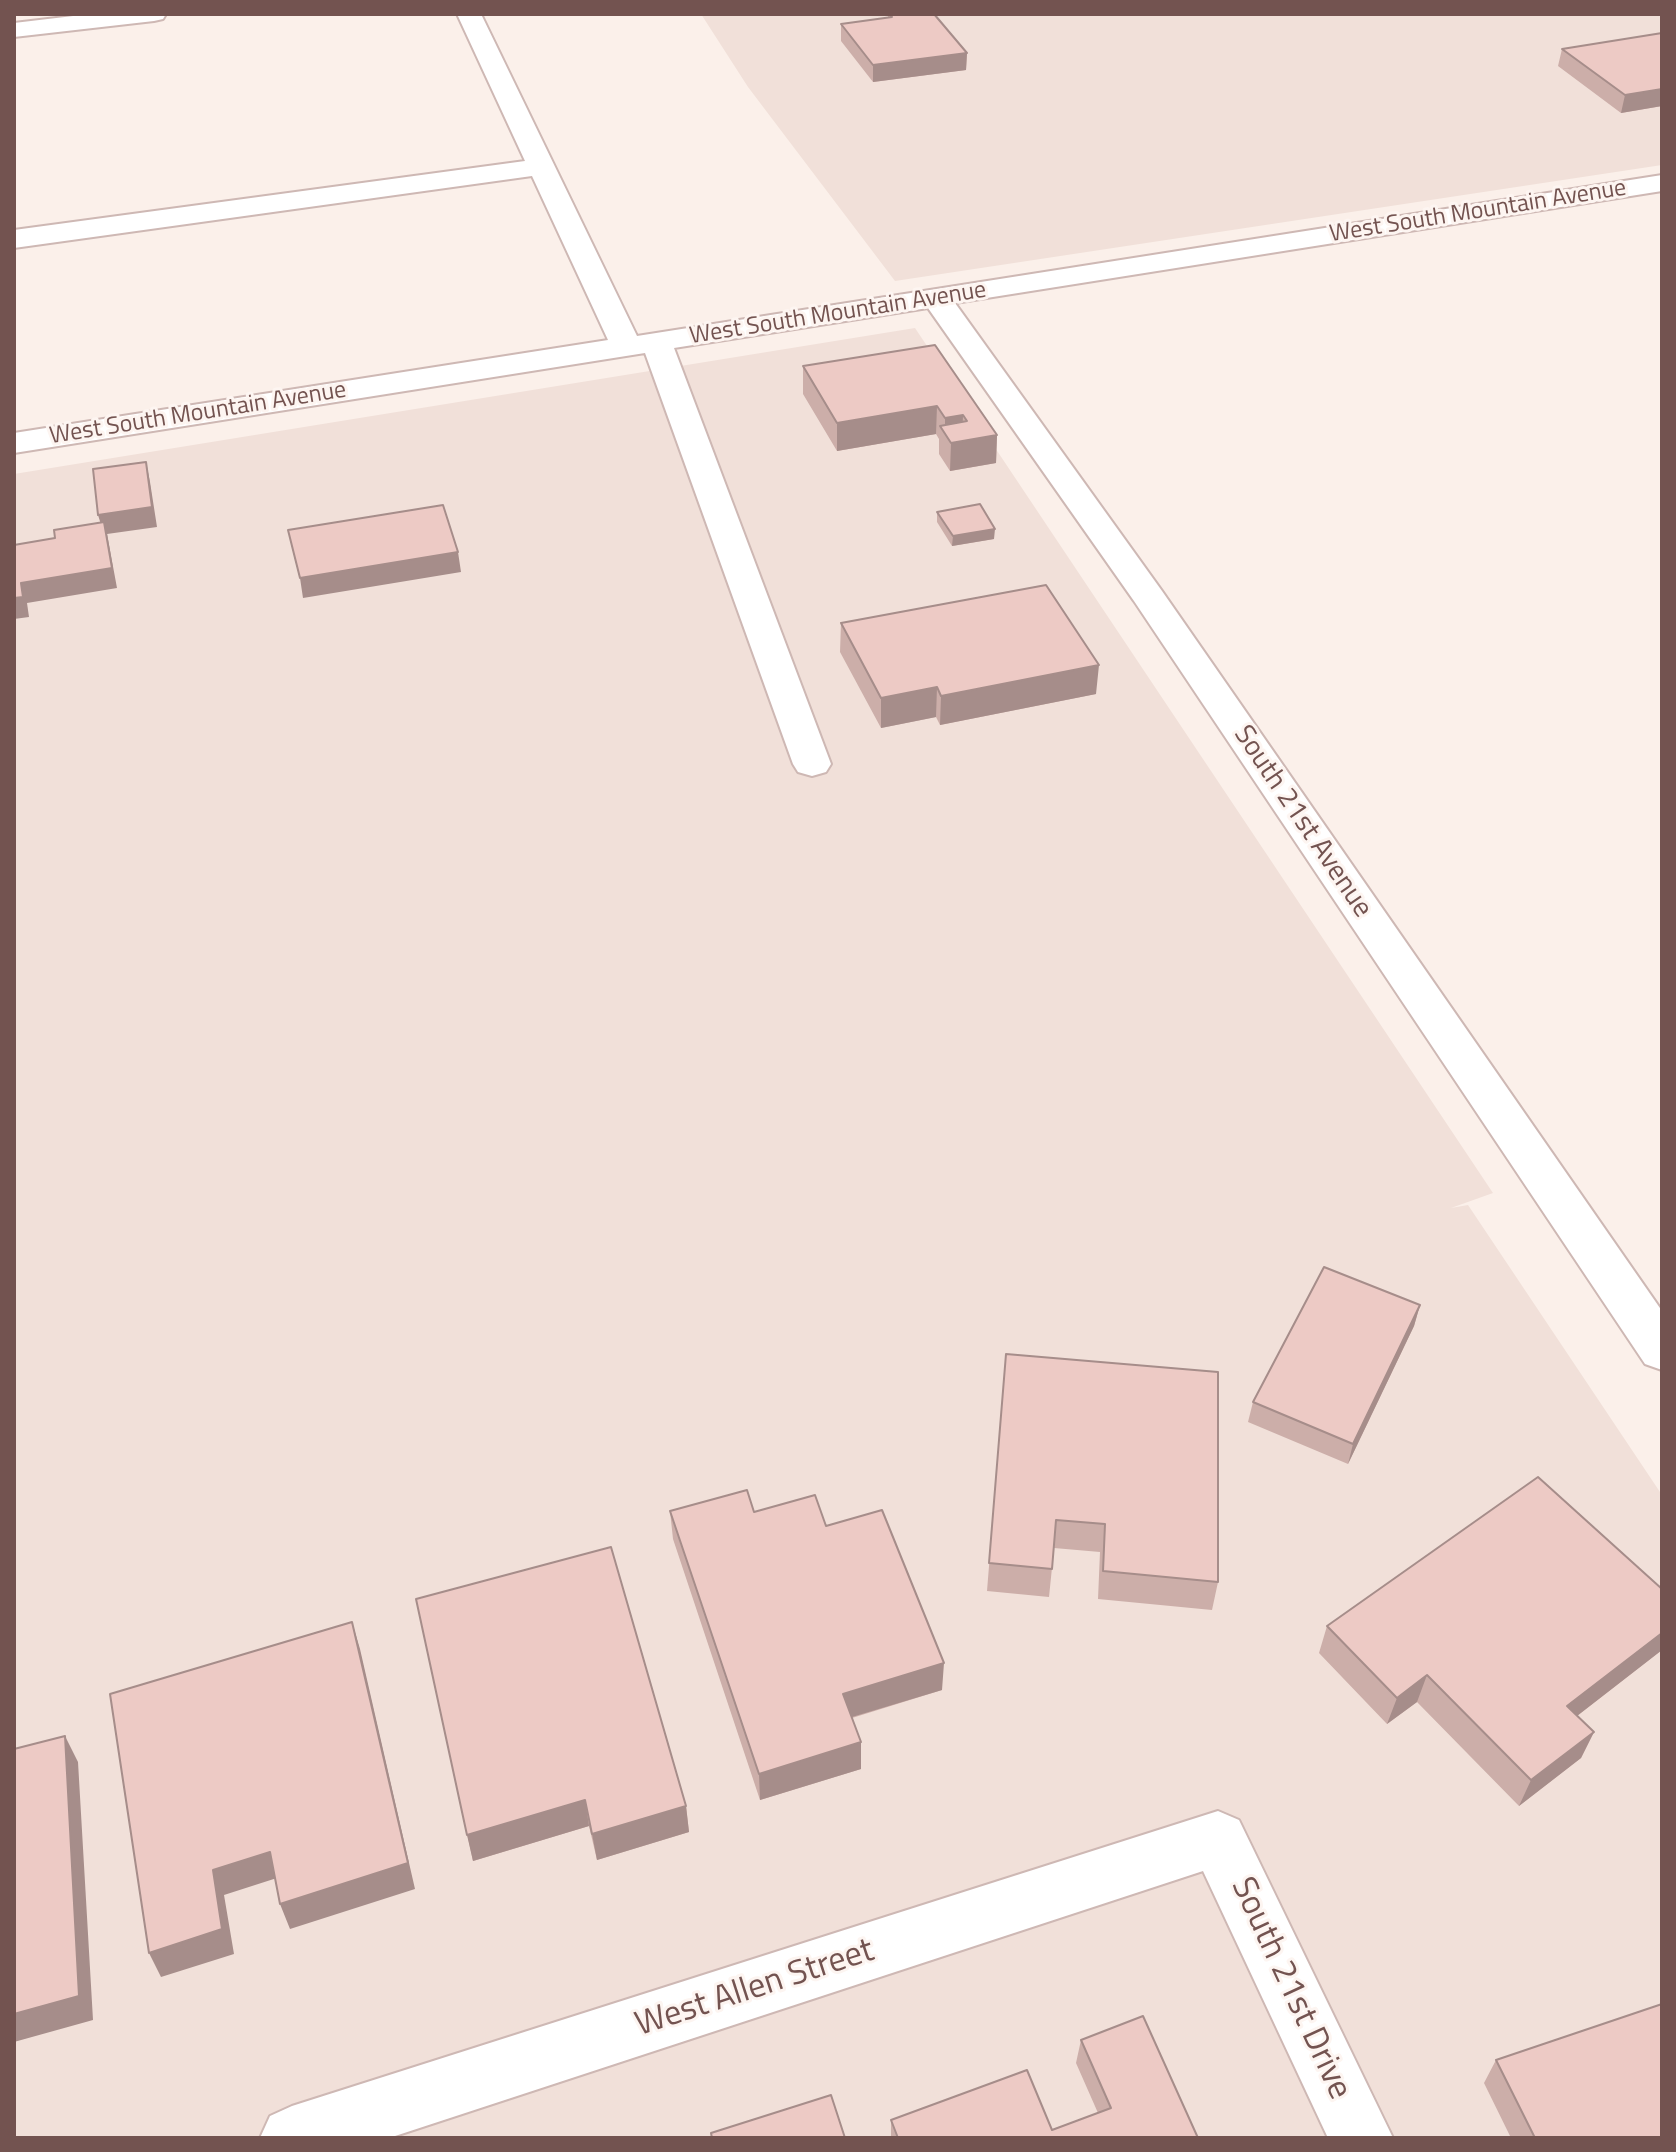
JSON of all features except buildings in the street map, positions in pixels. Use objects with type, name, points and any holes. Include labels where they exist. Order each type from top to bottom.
[{"type":"street","points":[[14,30],[154,14]]},
{"type":"street","points":[[469,14],[542,167],[642,344],[812,764]]},
{"type":"street","points":[[14,239],[542,167]]},
{"type":"street","name":"West South Mountain Avenue","points":[[14,443],[1662,183]]},
{"type":"street","name":"South 21st Avenue","points":[[936,298],[1150,598],[1662,1350]]},
{"type":"street","name":"West Allen Street","points":[[292,2138],[1218,1839]]},
{"type":"street","name":"South 21st Drive","points":[[1218,1839],[1361,2138]]},
{"type":"shaded area","points":[[701,14],[1662,14],[1662,165],[895,281],[748,87]]},
{"type":"shaded area","points":[[915,328],[1493,1193],[1451,1208],[1468,1205],[1662,1495],[1662,2138],[14,2138],[14,474]]}]
